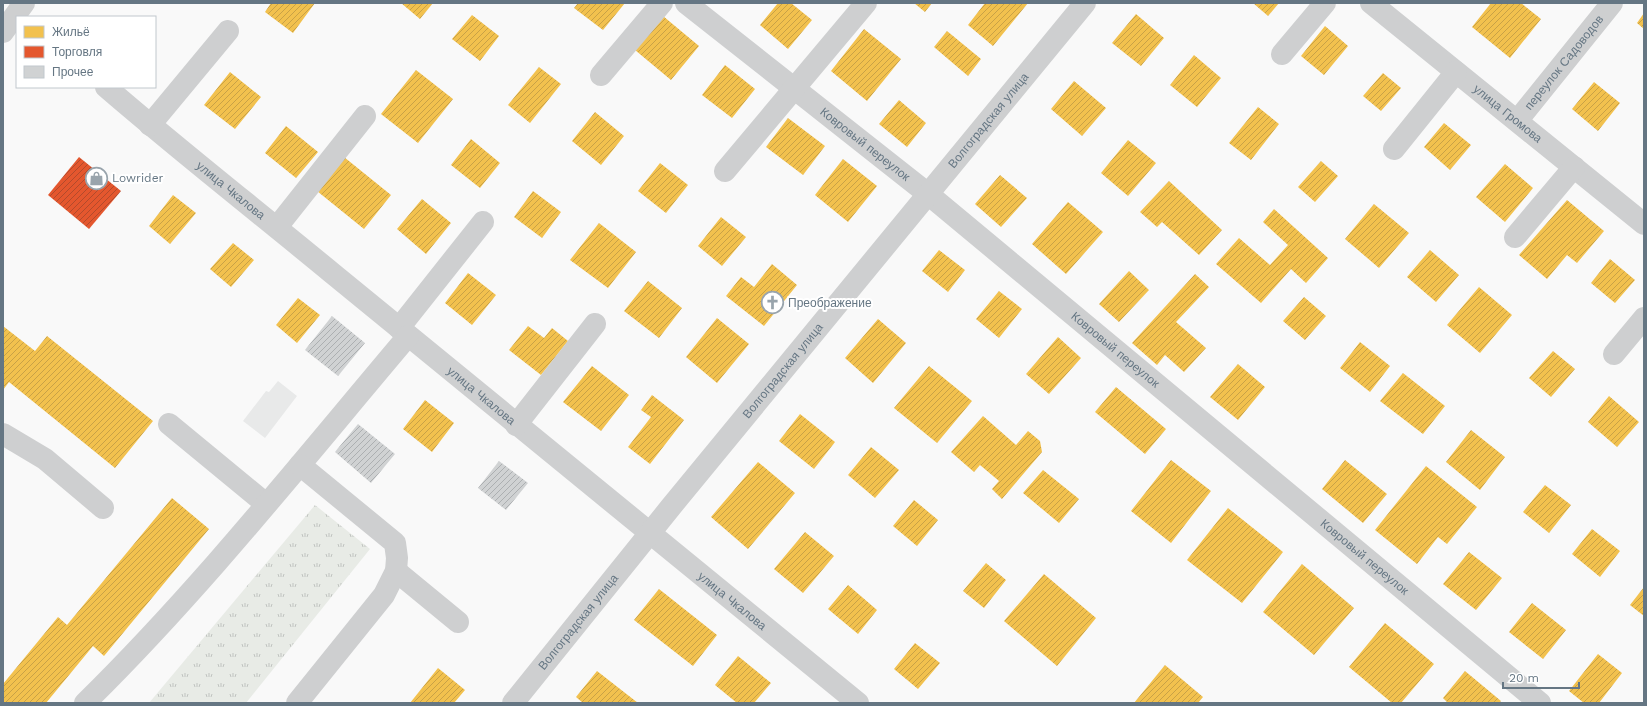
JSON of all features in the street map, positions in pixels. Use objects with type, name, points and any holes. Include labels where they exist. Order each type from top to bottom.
[{"type":"street","points":[[601,75],[662,3]]},
{"type":"street","name":"Ковровый переулок","points":[[686,3],[928,194],[1540,703]]},
{"type":"street","points":[[725,171],[866,3]]},
{"type":"street","name":"Волгоградская улица","points":[[513,703],[649,534],[1084,3]]},
{"type":"street","points":[[1282,54],[1325,3]]},
{"type":"street","name":"улица Громова","points":[[1371,3],[1644,224]]},
{"type":"street","name":"переулок Садоводов","points":[[1517,121],[1612,3]]},
{"type":"street","points":[[3,32],[19,8]]},
{"type":"street","points":[[150,125],[228,30]]},
{"type":"street","points":[[1394,148],[1456,72]]},
{"type":"street","name":"улица Чкалова","points":[[107,88],[150,125],[649,534],[858,703]]},
{"type":"street","points":[[277,228],[365,116]]},
{"type":"street","points":[[1515,237],[1574,167]]},
{"type":"street","points":[[85,703],[133,656],[300,465],[404,332],[483,222]]},
{"type":"street","points":[[1614,354],[1644,318]]},
{"type":"street","points":[[516,425],[595,324]]},
{"type":"street","points":[[170,424],[266,504]]},
{"type":"street","points":[[3,434],[45,459],[103,508]]},
{"type":"street","points":[[297,703],[384,595],[396,571],[397,558],[395,543],[300,465]]},
{"type":"street","points":[[396,571],[458,622]]},
{"type":"shaded area","points":[[278,381],[297,396],[265,438],[243,421],[266,391],[269,392]]},
{"type":"green space","points":[[315,505],[370,549],[246,703],[149,703]]},
{"type":"building: Жильё","points":[[271,3],[315,3],[293,33],[265,12]]},
{"type":"building: Жильё","points":[[401,3],[433,3],[420,19]]},
{"type":"building: Жильё","points":[[578,3],[625,3],[603,30],[574,8]]},
{"type":"building: Жильё","points":[[778,3],[791,3],[812,20],[788,49],[760,25]]},
{"type":"building: Жильё","points":[[914,3],[932,3],[925,12]]},
{"type":"building: Жильё","points":[[985,3],[1028,3],[993,46],[968,25]]},
{"type":"building: Жильё","points":[[1253,3],[1279,3],[1268,16]]},
{"type":"building: Жильё","points":[[1491,3],[1521,3],[1541,19],[1510,58],[1472,27]]},
{"type":"building: Жильё","points":[[1644,13],[1644,29],[1637,23]]},
{"type":"building: Жильё","points":[[1136,14],[1164,38],[1141,66],[1112,43]]},
{"type":"building: Жильё","points":[[472,15],[499,36],[480,61],[452,39]]},
{"type":"building: Жильё","points":[[663,16],[699,46],[671,80],[635,50]]},
{"type":"building: Жильё","points":[[1325,26],[1348,46],[1324,75],[1301,56]]},
{"type":"building: Жильё","points":[[864,29],[901,59],[867,101],[831,71]]},
{"type":"building: Жильё","points":[[947,31],[981,59],[968,76],[934,47]]},
{"type":"building: Жильё","points":[[1194,55],[1221,78],[1197,107],[1170,85]]},
{"type":"building: Жильё","points":[[725,65],[755,89],[732,118],[702,95]]},
{"type":"building: Жильё","points":[[539,67],[561,84],[530,123],[508,105]]},
{"type":"building: Жильё","points":[[416,70],[453,99],[418,143],[381,114]]},
{"type":"building: Жильё","points":[[230,72],[261,97],[235,129],[204,105]]},
{"type":"building: Жильё","points":[[1383,73],[1401,88],[1381,111],[1363,96]]},
{"type":"building: Жильё","points":[[1074,81],[1106,108],[1082,136],[1051,109]]},
{"type":"building: Жильё","points":[[1594,82],[1620,103],[1598,131],[1572,109]]},
{"type":"building: Жильё","points":[[899,100],[926,123],[907,147],[879,124]]},
{"type":"building: Жильё","points":[[1258,107],[1279,124],[1251,160],[1229,143]]},
{"type":"building: Жильё","points":[[595,112],[624,136],[601,165],[572,141]]},
{"type":"building: Жильё","points":[[788,118],[825,146],[803,175],[766,147]]},
{"type":"building: Жильё","points":[[1444,123],[1471,145],[1450,170],[1424,147]]},
{"type":"building: Жильё","points":[[286,126],[318,152],[296,178],[265,153]]},
{"type":"building: Жильё","points":[[471,139],[500,163],[480,188],[451,165]]},
{"type":"building: Жильё","points":[[1128,140],[1156,163],[1128,196],[1101,173]]},
{"type":"building: Жильё","points":[[344,157],[391,195],[364,229],[317,191]]},
{"type":"building: Жильё","points":[[843,159],[877,186],[848,222],[815,195]]},
{"type":"building: Жильё","points":[[1321,161],[1338,176],[1315,202],[1298,187]]},
{"type":"building: Жильё","points":[[660,163],[688,185],[666,213],[638,191]]},
{"type":"building: Жильё","points":[[1505,164],[1533,188],[1505,222],[1476,197]]},
{"type":"building: Жильё","points":[[1000,175],[1027,198],[1001,227],[975,204]]},
{"type":"building: Жильё","points":[[1169,181],[1222,230],[1199,255],[1162,222],[1157,227],[1140,212]]},
{"type":"building: Жильё","points":[[533,191],[561,212],[542,238],[514,217]]},
{"type":"building: Жильё","points":[[173,195],[196,213],[170,244],[149,226]]},
{"type":"building: Жильё","points":[[422,199],[451,223],[426,254],[397,229]]},
{"type":"building: Жильё","points":[[1567,200],[1604,231],[1577,263],[1567,255],[1547,279],[1519,255]]},
{"type":"building: Жильё","points":[[1068,202],[1103,232],[1066,274],[1032,244]]},
{"type":"building: Жильё","points":[[1374,204],[1409,233],[1379,268],[1345,239]]},
{"type":"building: Жильё","points":[[1274,209],[1328,258],[1306,283],[1291,269],[1261,303],[1216,264],[1239,238],[1270,265],[1288,245],[1263,222]]},
{"type":"building: Жильё","points":[[721,217],[746,237],[722,266],[698,246]]},
{"type":"building: Жильё","points":[[599,223],[636,252],[608,288],[570,260]]},
{"type":"building: Жильё","points":[[233,243],[254,260],[231,287],[210,269]]},
{"type":"building: Жильё","points":[[939,250],[965,270],[948,292],[922,271]]},
{"type":"building: Жильё","points":[[1430,250],[1459,275],[1436,302],[1407,277]]},
{"type":"building: Жильё","points":[[1610,259],[1635,280],[1615,303],[1591,283]]},
{"type":"building: Жильё","points":[[772,264],[797,285],[764,326],[726,296],[741,277],[754,287]]},
{"type":"building: Жильё","points":[[1129,271],[1149,290],[1119,322],[1099,304]]},
{"type":"building: Жильё","points":[[468,273],[496,295],[472,325],[445,303]]},
{"type":"building: Жильё","points":[[1195,274],[1209,287],[1176,322],[1206,348],[1184,372],[1165,355],[1157,365],[1132,343]]},
{"type":"building: Жильё","points":[[648,281],[682,308],[659,338],[624,311]]},
{"type":"building: Жильё","points":[[1479,287],[1512,315],[1480,353],[1447,325]]},
{"type":"building: Жильё","points":[[999,291],[1022,309],[999,338],[976,319]]},
{"type":"building: Жильё","points":[[1304,297],[1326,316],[1305,340],[1283,321]]},
{"type":"building: Жильё","points":[[298,298],[320,315],[297,343],[276,325]]},
{"type":"building: Жильё","points":[[717,318],[749,344],[717,383],[686,357]]},
{"type":"building: Жильё","points":[[878,319],[906,343],[873,383],[845,358]]},
{"type":"building: Жильё","points":[[3,326],[35,351],[47,336],[153,421],[115,468],[9,382],[3,390]]},
{"type":"building: Жильё","points":[[528,326],[544,338],[552,328],[568,341],[541,375],[509,350]]},
{"type":"building: Жильё","points":[[1058,337],[1081,358],[1049,394],[1026,374]]},
{"type":"building: Жильё","points":[[1360,342],[1390,366],[1370,392],[1340,368]]},
{"type":"building: Жильё","points":[[1553,351],[1575,369],[1551,397],[1529,378]]},
{"type":"building: Жильё","points":[[1238,364],[1265,387],[1238,420],[1210,397]]},
{"type":"building: Жильё","points":[[592,366],[629,395],[601,431],[563,402]]},
{"type":"building: Жильё","points":[[929,366],[972,401],[937,443],[894,408]]},
{"type":"building: Жильё","points":[[1403,373],[1445,406],[1423,434],[1380,401]]},
{"type":"building: Жильё","points":[[1116,387],[1166,429],[1145,454],[1095,412]]},
{"type":"building: Жильё","points":[[652,395],[684,420],[650,464],[628,447],[651,417],[641,410]]},
{"type":"building: Жильё","points":[[1609,396],[1639,422],[1617,447],[1588,422]]},
{"type":"building: Жильё","points":[[425,400],[454,423],[432,452],[403,429]]},
{"type":"building: Жильё","points":[[800,414],[835,442],[814,469],[779,441]]},
{"type":"building: Жильё","points":[[983,416],[1016,445],[1028,431],[1040,441],[1042,452],[1002,499],[992,489],[999,481],[980,465],[974,472],[951,452]]},
{"type":"building: Жильё","points":[[1471,430],[1505,457],[1480,490],[1446,462]]},
{"type":"building: Жильё","points":[[871,447],[899,470],[875,498],[848,475]]},
{"type":"building: Жильё","points":[[1171,460],[1211,491],[1171,543],[1131,511]]},
{"type":"building: Жильё","points":[[1345,460],[1387,494],[1363,523],[1322,489]]},
{"type":"building: Жильё","points":[[758,462],[795,493],[748,549],[711,517]]},
{"type":"building: Жильё","points":[[1426,466],[1477,507],[1447,544],[1438,537],[1417,564],[1375,530]]},
{"type":"building: Жильё","points":[[1043,470],[1079,499],[1059,523],[1023,493]]},
{"type":"building: Жильё","points":[[1545,485],[1571,505],[1549,533],[1523,512]]},
{"type":"building: Жильё","points":[[172,498],[209,529],[104,656],[93,646],[46,703],[3,703],[3,684],[58,617],[67,625]]},
{"type":"building: Жильё","points":[[914,500],[938,520],[917,546],[893,526]]},
{"type":"building: Жильё","points":[[1228,508],[1283,552],[1242,603],[1187,560]]},
{"type":"building: Жильё","points":[[1592,529],[1620,551],[1600,577],[1572,554]]},
{"type":"building: Жильё","points":[[805,532],[834,556],[803,593],[774,569]]},
{"type":"building: Жильё","points":[[1469,552],[1502,578],[1476,610],[1443,584]]},
{"type":"building: Жильё","points":[[986,563],[1006,580],[984,608],[963,591]]},
{"type":"building: Жильё","points":[[1302,564],[1354,608],[1314,655],[1263,612]]},
{"type":"building: Жильё","points":[[1044,574],[1096,618],[1057,666],[1004,621]]},
{"type":"building: Жильё","points":[[848,585],[877,610],[858,634],[828,609]]},
{"type":"building: Жильё","points":[[1644,587],[1644,616],[1630,605]]},
{"type":"building: Жильё","points":[[659,589],[717,635],[693,666],[634,620]]},
{"type":"building: Жильё","points":[[1532,603],[1566,630],[1543,659],[1509,632]]},
{"type":"building: Жильё","points":[[1385,623],[1434,664],[1401,703],[1392,703],[1349,667]]},
{"type":"building: Жильё","points":[[915,643],[940,663],[918,689],[894,669]]},
{"type":"building: Жильё","points":[[1598,654],[1622,673],[1599,703],[1584,703],[1569,691]]},
{"type":"building: Жильё","points":[[738,656],[771,683],[754,703],[737,703],[715,685]]},
{"type":"building: Жильё","points":[[1165,665],[1203,697],[1198,703],[1134,703]]},
{"type":"building: Жильё","points":[[438,668],[465,690],[454,703],[410,703]]},
{"type":"building: Жильё","points":[[597,671],[638,703],[583,703],[576,697]]},
{"type":"building: Жильё","points":[[1465,671],[1501,701],[1499,703],[1448,703],[1443,698]]},
{"type":"building: Торговля","points":[[79,157],[121,191],[89,229],[48,195]]},
{"type":"building: Прочее","points":[[332,316],[365,343],[338,376],[305,350]]},
{"type":"building: Прочее","points":[[358,424],[395,454],[371,483],[335,452]]},
{"type":"building: Прочее","points":[[499,461],[528,483],[506,510],[478,488]]},
{"type":"place","name":"Lowrider","points":[[96,178]]},
{"type":"place","name":"Преображение","points":[[772,303]]}]
